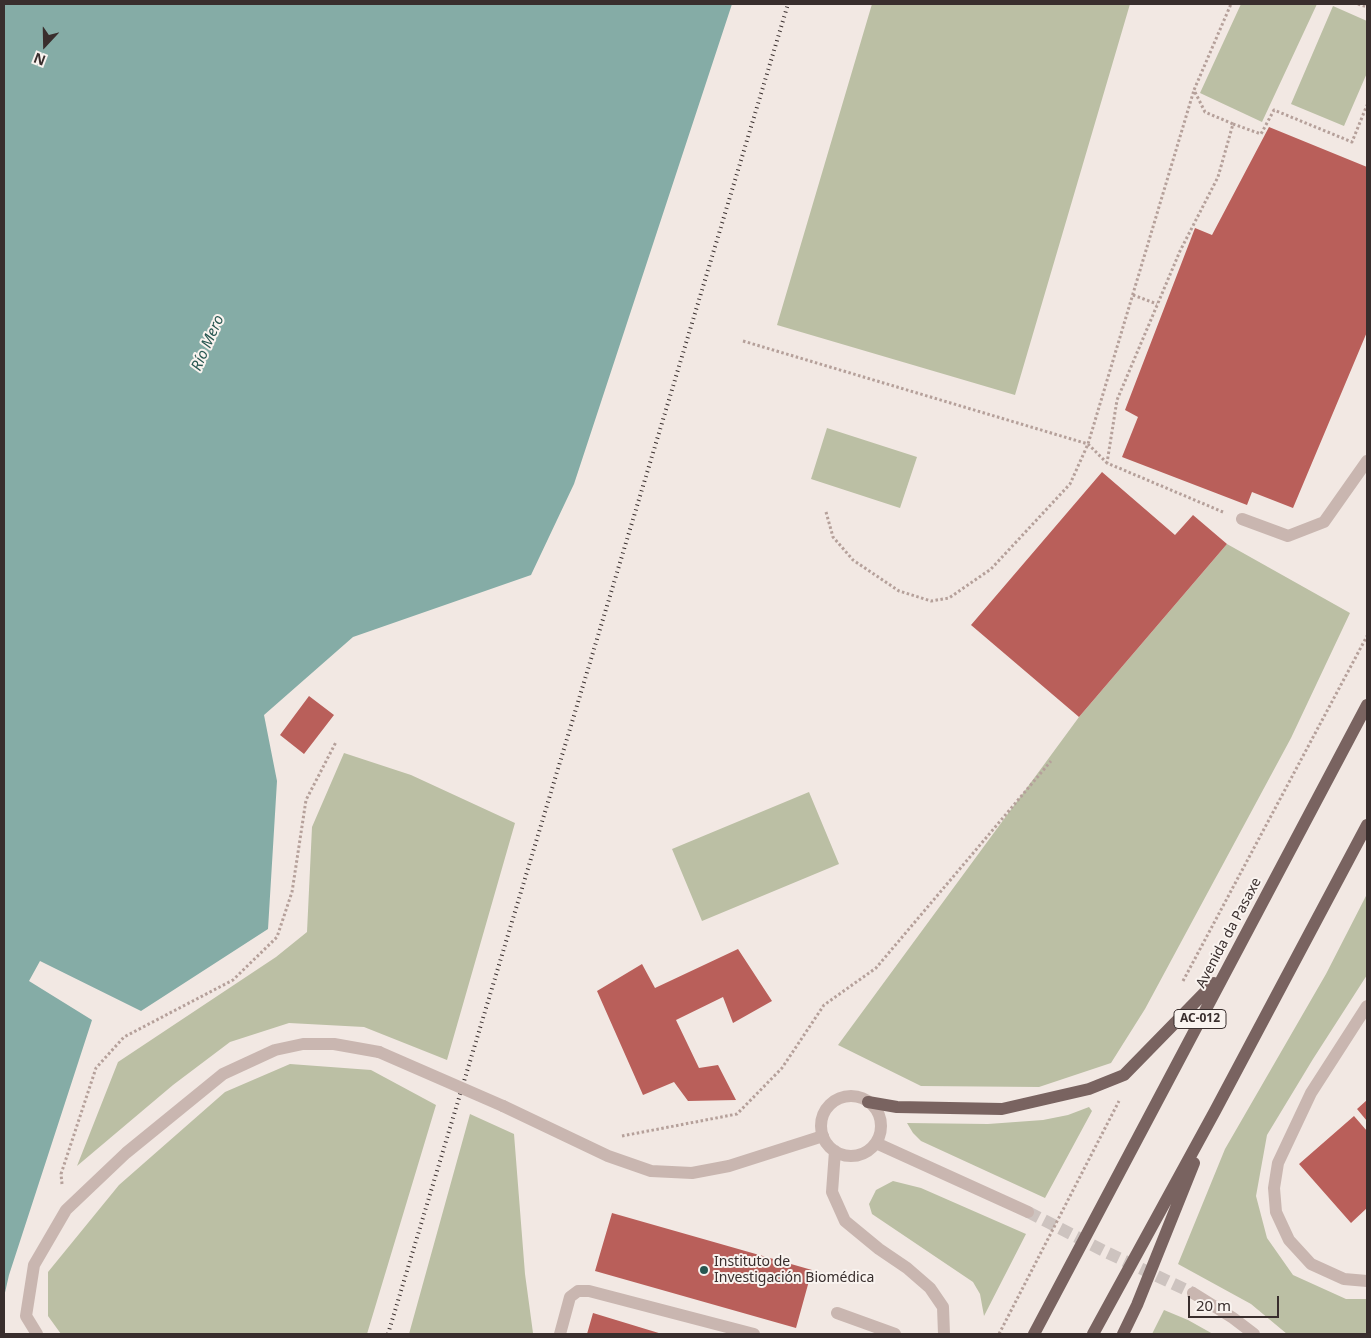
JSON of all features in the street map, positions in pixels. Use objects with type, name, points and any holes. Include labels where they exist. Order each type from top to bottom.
[{"type":"main road","name":"Avenida da Pasaxe","points":[[1034,1334],[1367,706]]},
{"type":"main road","points":[[1093,1334],[1215,1111],[1367,825]]},
{"type":"main road","points":[[868,1102],[897,1107],[1002,1109],[1090,1089],[1124,1075],[1225,972]]},
{"type":"main road","points":[[1123,1334],[1137,1305],[1215,1111]]},
{"type":"street","points":[[1242,519],[1288,536],[1324,522],[1367,461]]},
{"type":"street","points":[[1367,1006],[1311,1093],[1278,1163],[1274,1188],[1276,1212],[1289,1240],[1311,1264],[1344,1279],[1367,1281]]},
{"type":"street","points":[[37,1334],[26,1316],[34,1265],[66,1210],[126,1153],[223,1074],[274,1050],[302,1044],[334,1044],[379,1052],[503,1106],[608,1156],[651,1171],[692,1173],[729,1166],[823,1136]]},
{"type":"street","points":[[842,1098],[860,1098],[868,1102],[875,1109],[881,1126],[880,1135],[876,1143],[862,1154],[852,1156],[843,1155],[835,1151],[828,1145],[821,1127],[826,1109],[833,1102],[842,1098]]},
{"type":"street","points":[[876,1143],[1028,1212]]},
{"type":"street","points":[[835,1151],[832,1192],[845,1221],[930,1288],[943,1307],[944,1334]]},
{"type":"street","points":[[560,1334],[570,1297],[578,1291],[589,1291],[754,1334]]},
{"type":"street","points":[[1193,1293],[1233,1318],[1254,1334]]},
{"type":"street","points":[[837,1313],[895,1334]]},
{"type":"path","points":[[826,512],[833,537],[853,560],[899,591],[931,601],[949,598],[992,569],[1070,484],[1088,444],[1194,90],[1231,4]]},
{"type":"path","points":[[1358,4],[1367,7]]},
{"type":"path","points":[[1194,90],[1205,112],[1261,134],[1274,110],[1352,142],[1367,105]]},
{"type":"path","points":[[1107,463],[1117,400],[1180,251],[1218,177],[1233,124]]},
{"type":"path","points":[[1133,295],[1157,304]]},
{"type":"path","points":[[743,341],[1088,444],[1107,463],[1242,519]]},
{"type":"path","points":[[66,1210],[61,1174],[96,1068],[124,1037],[233,980],[277,937],[292,892],[306,800],[336,742]]},
{"type":"path","points":[[608,1156],[619,1137],[737,1114],[782,1068],[824,1005],[876,968],[1050,761]]},
{"type":"green space","points":[[872,4],[1130,4],[1015,395],[777,325]]},
{"type":"green space","points":[[1241,4],[1317,4],[1262,122],[1200,93]]},
{"type":"green space","points":[[1333,6],[1367,21],[1367,73],[1344,126],[1291,104]]},
{"type":"green space","points":[[827,428],[917,457],[900,508],[811,479]]},
{"type":"green space","points":[[1227,544],[1350,613],[1291,738],[1145,1009],[1111,1063],[1039,1087],[921,1086],[838,1045],[1079,717]]},
{"type":"green space","points":[[344,753],[411,775],[515,823],[447,1060],[364,1027],[289,1023],[230,1042],[173,1085],[77,1166],[118,1062],[276,957],[307,932],[312,827]]},
{"type":"green space","points":[[809,792],[839,864],[702,921],[672,849]]},
{"type":"green space","points":[[1367,894],[1367,975],[1267,1135],[1256,1196],[1267,1238],[1293,1275],[1346,1299],[1367,1299],[1367,1334],[1287,1334],[1251,1304],[1178,1264],[1225,1149],[1326,974]]},
{"type":"green space","points":[[290,1064],[371,1070],[436,1105],[367,1334],[61,1334],[48,1316],[48,1272],[119,1185],[225,1092]]},
{"type":"green space","points":[[1089,1107],[1092,1111],[1045,1198],[921,1141],[907,1123],[988,1124],[1043,1120],[1068,1115]]},
{"type":"green space","points":[[470,1114],[514,1134],[525,1274],[532,1334],[409,1334]]},
{"type":"green space","points":[[893,1181],[921,1188],[1026,1234],[984,1316],[980,1294],[973,1282],[872,1214],[869,1204],[876,1190]]},
{"type":"green space","points":[[1164,1310],[1188,1320],[1213,1334],[1152,1334]]},
{"type":"water","name":"Río Mero","points":[[4,4],[732,4],[574,484],[531,575],[353,637],[264,715],[277,781],[268,929],[141,1011],[40,961],[29,981],[92,1020],[9,1275],[4,1297]]},
{"type":"building","points":[[1269,127],[1367,167],[1367,332],[1293,508],[1252,492],[1247,505],[1122,457],[1138,417],[1125,410],[1195,228],[1212,235]]},
{"type":"building","points":[[1102,472],[1175,535],[1193,515],[1227,544],[1079,717],[971,625]]},
{"type":"building","points":[[309,696],[334,715],[304,754],[280,735]]},
{"type":"building","points":[[738,949],[772,1001],[733,1023],[723,997],[676,1020],[699,1068],[718,1065],[736,1100],[688,1101],[674,1082],[643,1095],[597,991],[642,964],[655,988]]},
{"type":"building","points":[[1367,1100],[1367,1121],[1357,1109]]},
{"type":"building","points":[[1354,1116],[1367,1131],[1367,1208],[1351,1223],[1299,1164]]},
{"type":"building","name":"Instituto de Investigación Biomédica","points":[[612,1213],[812,1270],[796,1328],[595,1271]]},
{"type":"building","points":[[593,1313],[662,1334],[587,1334]]},
{"type":"tunnel","points":[[1028,1212],[1108,1253],[1193,1293]]},
{"type":"railway","points":[[388,1334],[788,4]]},
{"type":"place","name":"Instituto de Investigación Biomédica","points":[[704,1270]]}]
